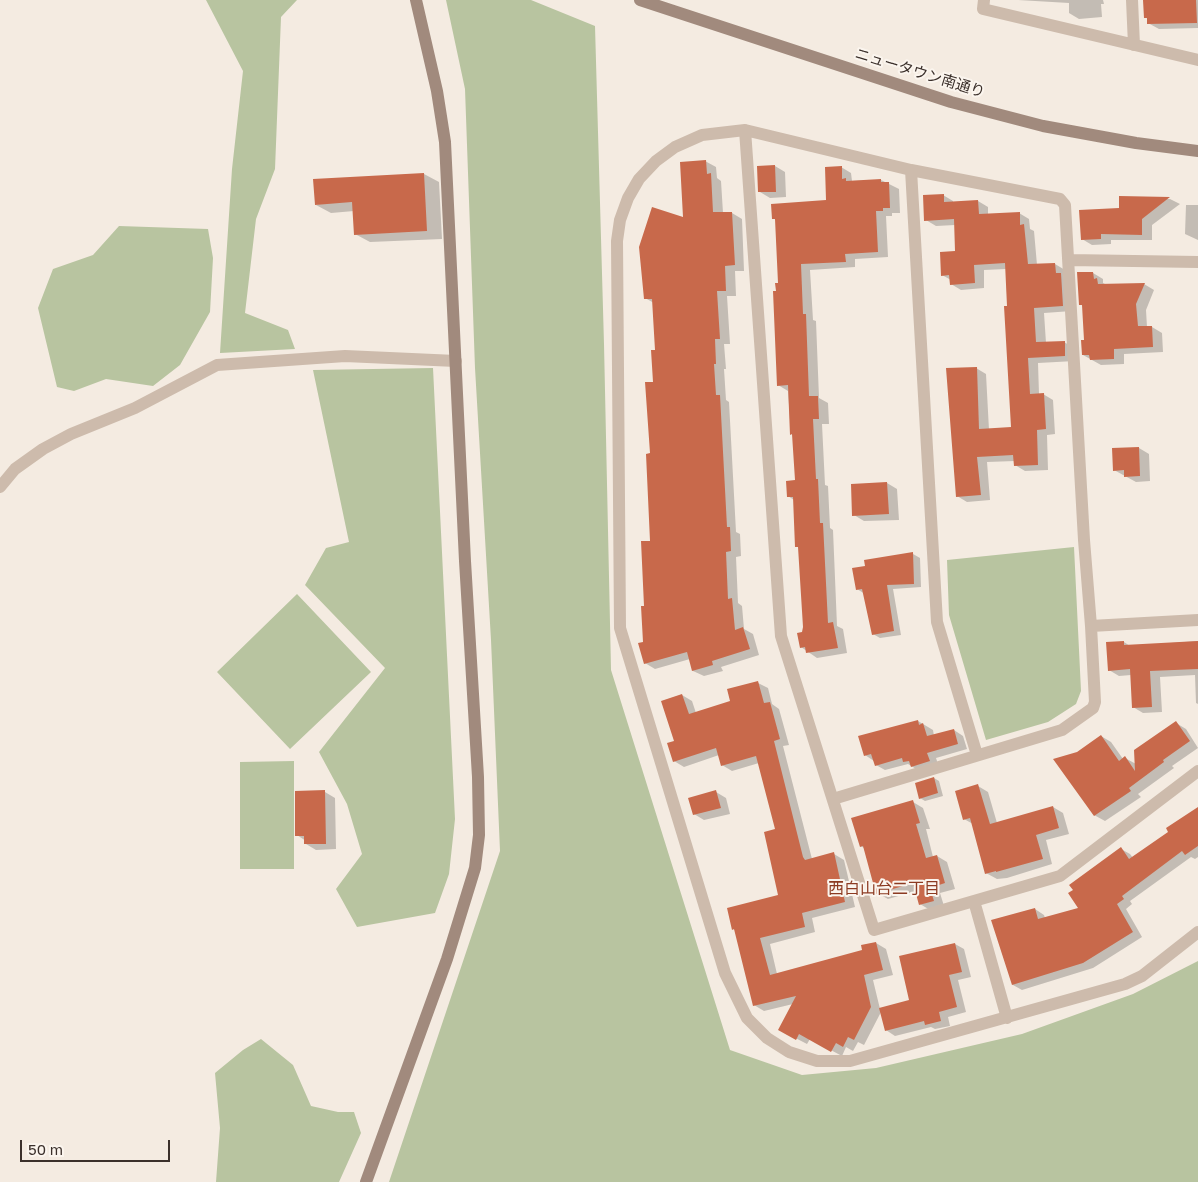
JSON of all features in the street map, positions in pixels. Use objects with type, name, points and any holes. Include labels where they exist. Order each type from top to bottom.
[{"type":"street","points":[[366,1182],[448,959],[475,868],[479,835],[478,777],[465,561],[445,142],[437,91],[416,0]]},
{"type":"street","name":"ニュータウン南通り","points":[[640,0],[960,104],[1043,126],[1136,143],[1198,151]]},
{"type":"street","points":[[984,0],[983,8],[1198,60]]},
{"type":"street","points":[[1132,0],[1134,45]]},
{"type":"street","points":[[745,130],[781,636],[874,930],[1060,876],[1198,771]]},
{"type":"street","points":[[833,799],[1062,730],[1093,708],[1095,702],[1091,626],[1084,540],[1065,205],[1060,199],[911,170],[745,130],[702,135],[675,147],[656,161],[638,180],[628,198],[620,220],[617,241],[620,628],[725,973],[747,1018],[767,1038],[789,1052],[817,1061],[850,1061],[1125,984],[1142,976],[1198,932]]},
{"type":"street","points":[[911,170],[937,622],[977,755]]},
{"type":"street","points":[[1069,260],[1198,262]]},
{"type":"street","points":[[0,487],[14,469],[44,449],[71,434],[135,408],[217,365],[345,356],[456,361]]},
{"type":"street","points":[[1091,626],[1198,620]]},
{"type":"street","points":[[974,901],[1007,1018]]},
{"type":"green space","points":[[206,0],[297,0],[281,17],[275,169],[256,219],[245,313],[288,330],[295,349],[220,353],[232,169],[243,71]]},
{"type":"green space","points":[[446,0],[531,0],[595,26],[611,670],[730,1050],[802,1075],[876,1068],[1022,1034],[1133,994],[1198,961],[1198,1182],[389,1182],[500,851],[491,640],[475,368],[465,89]]},
{"type":"green space","points":[[119,226],[208,229],[213,258],[210,312],[180,365],[153,386],[106,379],[74,391],[57,387],[38,308],[53,269],[93,255]]},
{"type":"green space","points":[[433,368],[455,819],[449,874],[435,913],[357,927],[336,889],[362,854],[347,804],[319,752],[385,668],[305,585],[326,548],[349,542],[313,370]]},
{"type":"green space","points":[[1074,547],[1081,691],[1076,704],[1048,722],[986,740],[949,615],[947,560]]},
{"type":"green space","points":[[297,594],[371,672],[290,749],[217,672]]},
{"type":"green space","points":[[294,761],[294,869],[240,869],[240,762]]},
{"type":"green space","points":[[261,1039],[293,1065],[311,1106],[338,1112],[354,1112],[361,1133],[339,1182],[216,1182],[220,1128],[215,1073],[243,1050]]},
{"type":"building","points":[[1143,0],[1196,0],[1197,23],[1147,24],[1147,18],[1144,18]]},
{"type":"building","points":[[706,160],[707,174],[711,173],[713,212],[732,212],[735,265],[725,266],[726,291],[717,291],[720,339],[715,339],[716,364],[714,364],[716,395],[720,395],[727,527],[730,527],[731,551],[726,552],[728,599],[732,598],[735,630],[743,627],[750,649],[712,661],[713,665],[692,671],[687,652],[644,664],[638,643],[643,642],[641,606],[644,606],[641,541],[650,541],[646,454],[650,453],[645,382],[653,382],[651,350],[655,350],[652,299],[644,299],[639,247],[652,207],[683,217],[680,162]]},
{"type":"building","points":[[775,165],[776,192],[758,192],[757,166]]},
{"type":"building","points":[[842,166],[842,179],[846,178],[846,181],[881,179],[881,182],[889,182],[890,208],[876,211],[878,252],[845,254],[846,262],[801,264],[803,314],[806,314],[809,396],[818,396],[819,419],[813,419],[820,523],[823,523],[828,623],[833,622],[838,648],[806,653],[805,647],[800,648],[797,633],[802,632],[803,627],[798,547],[795,547],[793,497],[787,497],[786,481],[795,480],[792,434],[790,435],[788,385],[777,386],[773,291],[776,291],[775,283],[778,283],[775,219],[772,219],[771,204],[826,200],[825,167]]},
{"type":"building","points":[[424,173],[427,231],[354,235],[352,202],[315,205],[313,179]]},
{"type":"building","points":[[944,194],[944,202],[978,200],[979,214],[1020,212],[1020,225],[1024,224],[1028,264],[1055,263],[1056,273],[1061,273],[1063,306],[1034,308],[1036,342],[1065,341],[1065,356],[1028,358],[1030,394],[1044,393],[1046,429],[1037,430],[1038,465],[1014,466],[1013,455],[977,457],[981,495],[956,497],[946,368],[977,367],[979,429],[1011,427],[1004,306],[1007,306],[1005,263],[974,265],[975,283],[950,285],[949,275],[941,276],[940,252],[955,251],[954,219],[924,221],[923,195]]},
{"type":"building","points":[[1119,196],[1170,197],[1142,219],[1142,235],[1101,234],[1101,239],[1081,240],[1079,210],[1119,208]]},
{"type":"building","points":[[1077,272],[1093,272],[1094,279],[1097,278],[1098,284],[1145,283],[1136,304],[1138,326],[1152,326],[1153,347],[1114,349],[1114,359],[1090,360],[1089,355],[1082,355],[1081,340],[1084,340],[1082,305],[1079,305]]},
{"type":"building","points":[[1139,447],[1140,476],[1124,477],[1124,470],[1113,471],[1112,448]]},
{"type":"building","points":[[887,482],[889,514],[852,516],[851,484]]},
{"type":"building","points":[[913,552],[914,584],[887,585],[894,631],[872,635],[862,589],[856,590],[852,568],[865,566],[864,560]]},
{"type":"building","points":[[1124,641],[1124,645],[1198,641],[1198,669],[1150,671],[1152,707],[1132,708],[1130,669],[1108,671],[1106,642]]},
{"type":"building","points":[[758,681],[764,703],[770,702],[780,739],[774,741],[803,857],[805,860],[834,852],[845,902],[802,913],[805,927],[760,938],[770,975],[862,950],[861,945],[876,942],[883,970],[864,975],[871,1007],[854,1040],[848,1037],[843,1047],[836,1043],[831,1052],[799,1034],[796,1040],[778,1030],[796,996],[753,1006],[734,929],[732,930],[727,908],[778,895],[764,832],[775,829],[756,756],[721,766],[716,748],[673,762],[667,743],[674,741],[661,701],[682,694],[689,714],[730,701],[727,689]]},
{"type":"building","points":[[918,720],[919,725],[923,723],[927,736],[954,729],[958,744],[927,753],[930,761],[911,767],[909,761],[903,762],[902,758],[875,766],[871,754],[864,756],[858,736]]},
{"type":"building","points":[[1176,721],[1190,741],[1129,788],[1131,791],[1094,816],[1053,759],[1077,752],[1101,735],[1119,761],[1125,756],[1135,771],[1134,750]]},
{"type":"building","points":[[934,777],[938,793],[919,799],[915,783]]},
{"type":"building","points":[[978,784],[990,824],[1053,806],[1059,828],[1036,835],[1043,859],[985,874],[970,818],[963,820],[955,791]]},
{"type":"building","points":[[325,790],[326,844],[304,844],[304,836],[295,836],[295,791]]},
{"type":"building","points":[[716,790],[721,808],[693,815],[688,798]]},
{"type":"building","points":[[913,800],[920,823],[916,824],[926,858],[937,855],[945,883],[930,888],[934,901],[919,905],[913,883],[876,894],[863,846],[860,847],[851,818]]},
{"type":"building","points":[[1198,807],[1198,846],[1185,855],[1182,851],[1122,896],[1124,899],[1117,904],[1133,932],[1083,963],[1012,985],[991,920],[1035,908],[1038,919],[1078,908],[1068,893],[1073,890],[1069,885],[1121,847],[1129,859],[1168,832],[1166,828]]},
{"type":"building","points":[[955,943],[962,972],[949,975],[957,1007],[939,1012],[941,1021],[925,1025],[924,1021],[885,1031],[879,1008],[909,1000],[899,956]]},
{"type":"district","name":"西白山台二丁目","points":[[884,889]]}]
